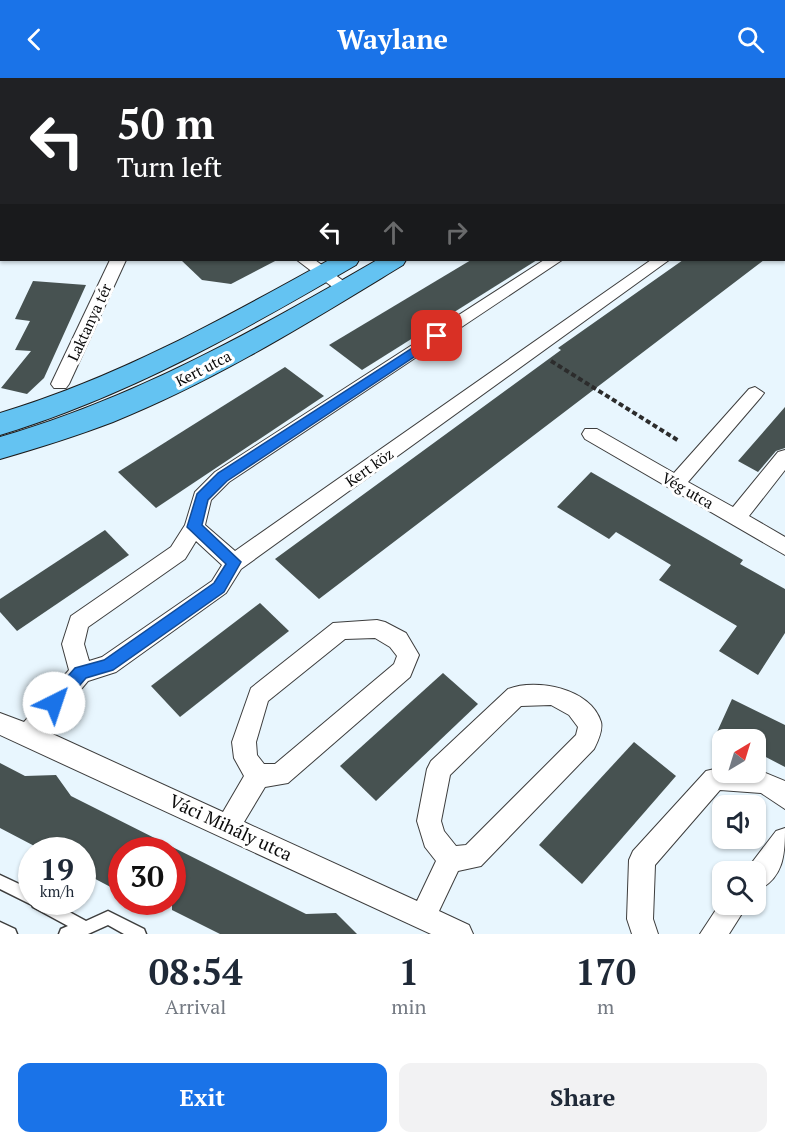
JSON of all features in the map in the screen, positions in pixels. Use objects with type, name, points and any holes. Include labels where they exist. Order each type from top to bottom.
[{"type":"main road","name":"Kert utca","points":[[0,424],[78,400],[167,358],[330,270],[388,261]]},
{"type":"main road","name":"Kert utca","points":[[0,448],[93,418],[197,373],[330,270]]},
{"type":"street","name":"Laktanya tér","points":[[60,384],[118,261]]},
{"type":"street","points":[[28,734],[81,673],[73,644],[79,622],[178,553],[194,527],[201,497],[222,477],[552,261]]},
{"type":"street","name":"Kert köz","points":[[81,673],[108,665],[219,587],[234,562],[660,261]]},
{"type":"street","points":[[676,483],[755,393]]},
{"type":"street","name":"Vég utca","points":[[591,434],[785,547]]},
{"type":"street","points":[[736,518],[785,457]]},
{"type":"street","points":[[194,527],[234,562]]},
{"type":"street","points":[[377,629],[398,640],[408,655],[402,670],[280,775],[258,776],[246,758],[244,742],[259,695],[341,630],[377,629]]},
{"type":"street","points":[[554,695],[577,708],[590,724],[586,741],[472,857],[450,859],[434,838],[429,821],[439,769],[516,696],[554,695]]},
{"type":"street","name":"Váci Mihály utca","points":[[0,724],[28,734],[460,934]]},
{"type":"street","points":[[228,826],[258,776]]},
{"type":"street","points":[[645,934],[640,919],[642,860],[714,779],[753,778],[780,791],[785,797]]},
{"type":"street","points":[[766,865],[785,840]]},
{"type":"street","points":[[423,917],[450,859]]},
{"type":"street","points":[[712,934],[727,915]]},
{"type":"lane","points":[[0,882],[18,891]]},
{"type":"lane","points":[[62,915],[85,928]]},
{"type":"lane","points":[[66,934],[108,918],[139,934]]},
{"type":"lane","points":[[0,929],[10,934]]},
{"type":"path","points":[[533,350],[679,441]]},
{"type":"building","points":[[182,261],[275,261],[231,284],[202,280]]},
{"type":"building","points":[[469,261],[535,261],[362,370],[329,345]]},
{"type":"building","points":[[682,261],[763,261],[319,599],[275,559],[561,350],[558,348]]},
{"type":"building","points":[[33,281],[86,285],[44,378],[27,394],[1,388],[31,351],[15,350],[30,321],[15,319]]},
{"type":"building","points":[[285,367],[324,396],[156,508],[118,472]]},
{"type":"building","points":[[785,407],[785,448],[776,451],[758,472],[738,461]]},
{"type":"building","points":[[591,472],[743,560],[740,564],[785,589],[785,633],[758,675],[719,651],[737,626],[659,580],[671,565],[616,532],[609,539],[557,507]]},
{"type":"building","points":[[105,530],[129,555],[17,631],[0,612],[0,599]]},
{"type":"building","points":[[260,603],[289,631],[180,717],[151,686]]},
{"type":"building","points":[[443,673],[478,704],[376,801],[340,766]]},
{"type":"building","points":[[732,699],[785,725],[785,767],[766,757],[766,729],[718,729]]},
{"type":"building","points":[[634,742],[676,776],[582,884],[539,845]]},
{"type":"building","points":[[0,763],[25,776],[56,775],[71,796],[153,837],[108,837],[108,886],[96,879],[96,837],[18,837],[0,828]]},
{"type":"building","points":[[186,854],[306,914],[336,913],[357,934],[220,934],[182,915],[186,915]]},
{"type":"route","points":[[54,703],[81,673],[108,665],[219,587],[234,562],[194,527],[201,497],[222,477],[437,336]]}]
